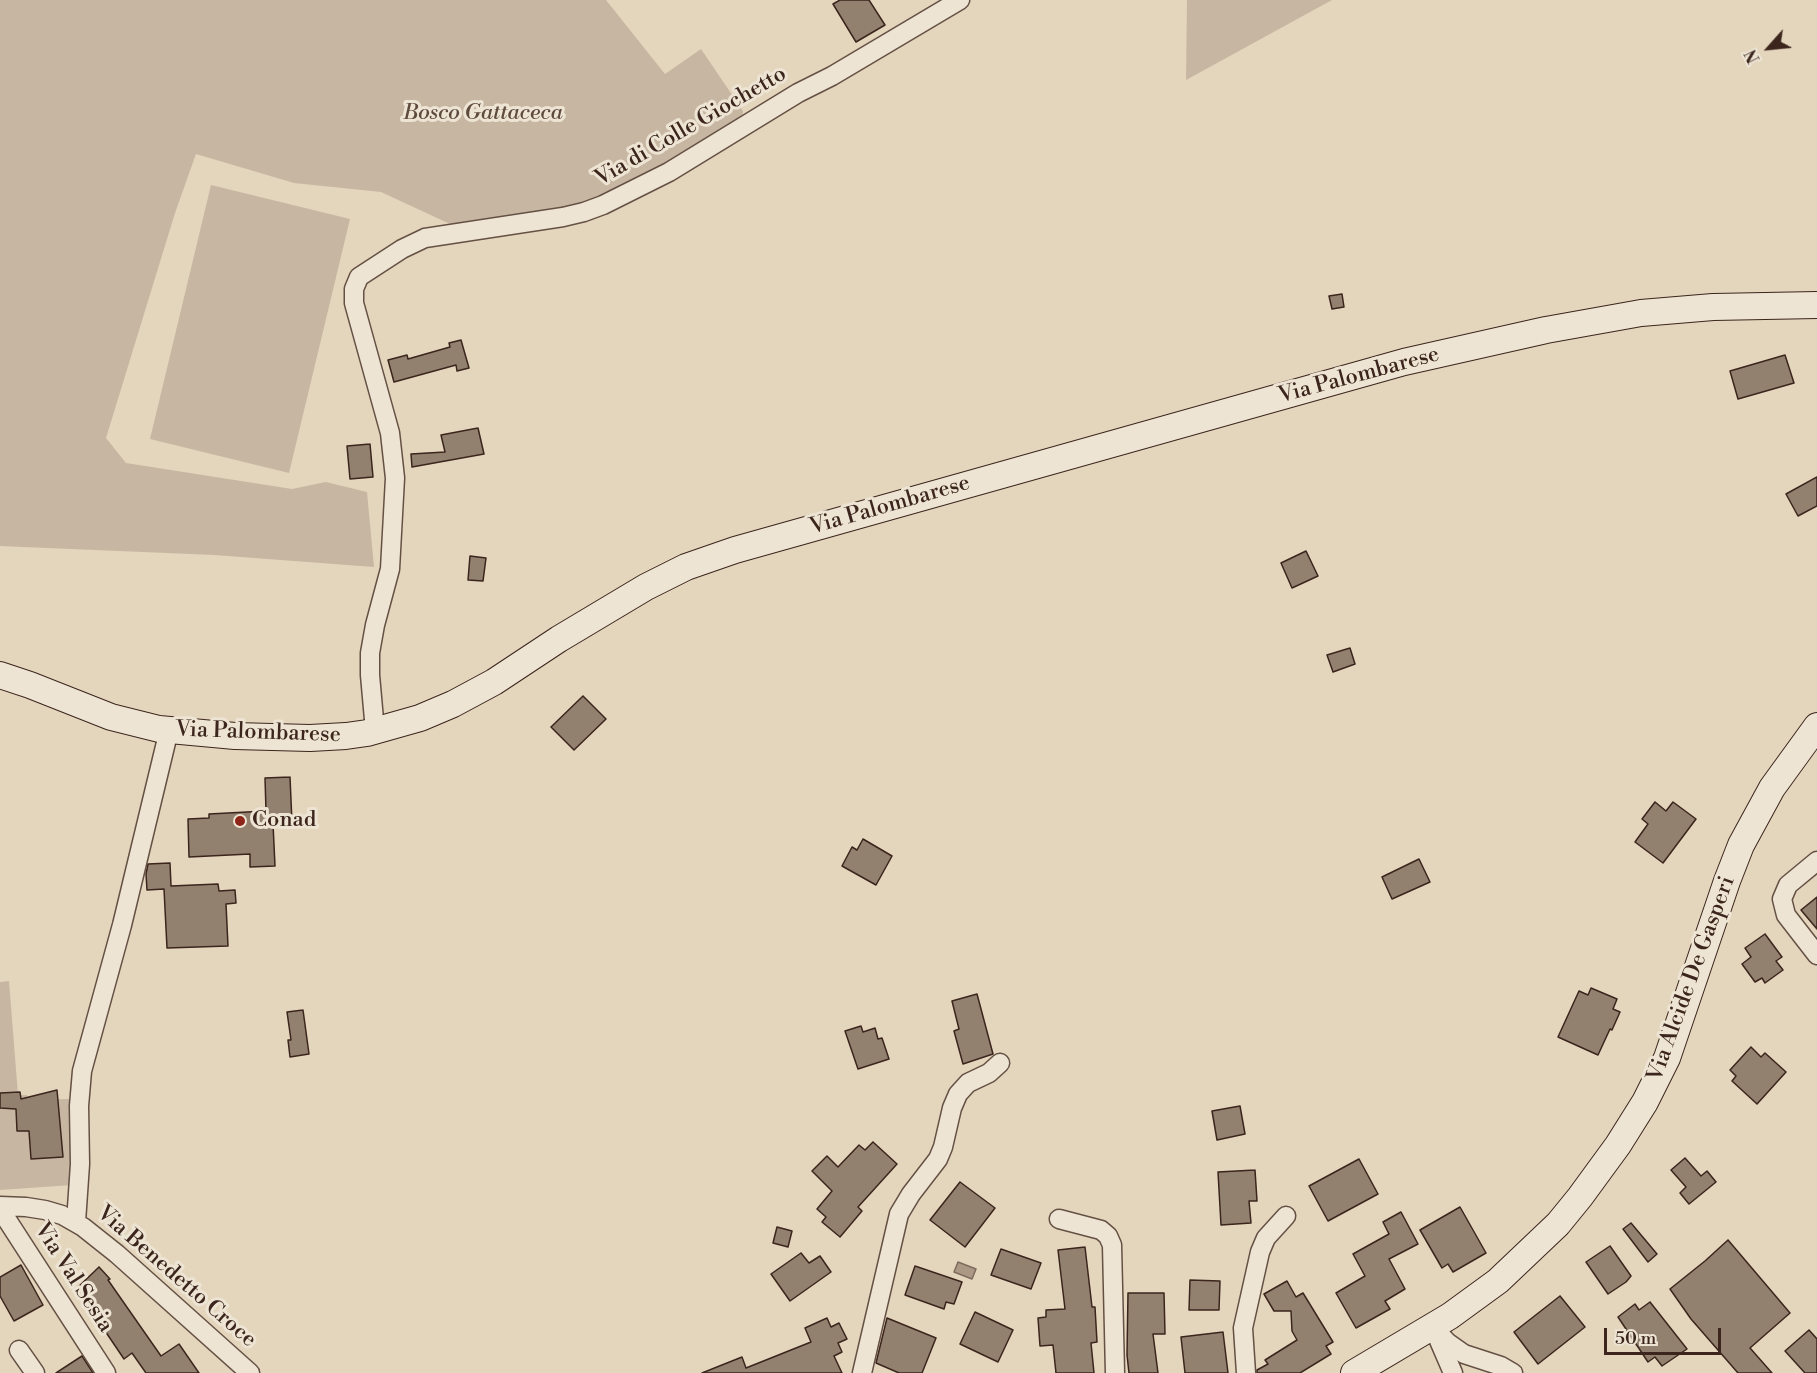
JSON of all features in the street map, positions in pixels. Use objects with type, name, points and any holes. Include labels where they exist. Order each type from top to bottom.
[{"type":"main road","name":"Via Palombarese","points":[[0,675],[111,717],[169,730],[235,736],[322,738],[375,731],[420,718],[453,704],[494,682],[646,586],[686,567],[727,552],[1404,362],[1546,330],[1641,313],[1723,307],[1817,305]]},
{"type":"main road","name":"Via Alcide De Gasperi","points":[[1354,1373],[1476,1298],[1498,1281],[1558,1224],[1580,1197],[1654,1088],[1667,1058],[1724,888],[1742,845],[1772,788],[1817,726]]},
{"type":"street","name":"Via di Colle Giochetto","points":[[375,731],[370,652],[390,569],[395,478],[390,433],[354,307],[354,289],[359,277],[402,249],[425,238],[552,219],[594,209],[676,168],[798,93],[832,76],[960,0]]},
{"type":"street","points":[[76,1222],[81,1164],[79,1106],[82,1071],[119,935],[169,730]]},
{"type":"street","points":[[1817,861],[1788,885],[1782,899],[1786,915],[1817,955]]},
{"type":"street","points":[[862,1373],[899,1214],[938,1159],[943,1148],[950,1112],[958,1094],[972,1080],[989,1072],[1000,1062]]},
{"type":"street","name":"Via Benedetto Croce","points":[[0,1208],[45,1210],[76,1222],[117,1254],[250,1373]]},
{"type":"street","name":"Via Val Sesia","points":[[0,1208],[106,1373]]},
{"type":"street","points":[[1246,1373],[1243,1328],[1260,1252],[1266,1238],[1286,1216]]},
{"type":"street","points":[[1059,1219],[1101,1230],[1108,1236],[1112,1245],[1115,1373]]},
{"type":"street","points":[[1432,1326],[1453,1373]]},
{"type":"street","points":[[1432,1326],[1447,1342],[1464,1354],[1501,1366],[1514,1373]]},
{"type":"street","points":[[19,1350],[35,1373]]},
{"type":"green space","name":"Bosco Gattaceca","points":[[0,0],[606,0],[665,74],[701,49],[743,111],[741,129],[588,216],[463,230],[381,192],[294,183],[196,154],[175,213],[106,438],[126,463],[292,489],[326,482],[367,492],[374,567],[214,555],[0,546]]},
{"type":"green space","points":[[1187,0],[1332,0],[1186,80]]},
{"type":"green space","points":[[211,185],[350,219],[289,473],[150,439]]},
{"type":"green space","points":[[9,981],[18,1095],[27,1095],[28,1100],[69,1099],[72,1185],[0,1190],[0,982]]},
{"type":"shaded area","points":[[958,1262],[976,1269],[972,1279],[954,1272]]},
{"type":"building","points":[[840,0],[869,0],[885,25],[856,42],[833,4]]},
{"type":"building","points":[[1342,294],[1344,307],[1332,309],[1329,296]]},
{"type":"building","points":[[461,340],[469,368],[457,371],[456,365],[394,382],[388,360],[407,355],[408,359],[450,347],[449,343]]},
{"type":"building","points":[[1785,355],[1794,383],[1738,399],[1730,371]]},
{"type":"building","points":[[478,428],[484,454],[412,467],[411,454],[445,452],[441,435]]},
{"type":"building","points":[[370,444],[373,477],[350,479],[347,446]]},
{"type":"building","points":[[1817,477],[1817,506],[1798,516],[1786,494]]},
{"type":"building","points":[[1306,551],[1318,576],[1292,588],[1281,563]]},
{"type":"building","points":[[470,556],[486,558],[483,581],[468,580]]},
{"type":"building","points":[[1350,648],[1355,664],[1333,672],[1327,655]]},
{"type":"building","points":[[583,696],[606,719],[574,750],[551,727]]},
{"type":"building","name":"Conad","points":[[290,777],[292,823],[273,824],[275,866],[250,867],[250,854],[189,857],[188,819],[209,818],[209,814],[266,811],[265,778]]},
{"type":"building","points":[[1655,802],[1666,811],[1673,802],[1696,819],[1663,863],[1635,842],[1648,824],[1642,819]]},
{"type":"building","points":[[863,839],[892,856],[876,885],[842,866],[852,847],[857,850]]},
{"type":"building","points":[[1419,859],[1430,882],[1392,899],[1382,877]]},
{"type":"building","points":[[170,863],[171,886],[218,884],[219,891],[235,890],[236,903],[226,904],[228,946],[167,948],[164,889],[147,890],[146,874],[148,864]]},
{"type":"building","points":[[1817,897],[1817,929],[1801,910]]},
{"type":"building","points":[[1765,934],[1782,957],[1776,961],[1783,970],[1765,983],[1762,978],[1755,982],[1742,964],[1751,957],[1745,948]]},
{"type":"building","points":[[1591,988],[1617,999],[1613,1009],[1620,1012],[1598,1055],[1558,1037],[1579,991],[1588,995]]},
{"type":"building","points":[[977,994],[993,1054],[963,1064],[954,1031],[959,1029],[952,1001]]},
{"type":"building","points":[[303,1010],[309,1054],[290,1057],[288,1040],[291,1040],[287,1012]]},
{"type":"building","points":[[861,1026],[863,1032],[875,1028],[878,1039],[882,1038],[889,1059],[858,1069],[845,1031]]},
{"type":"building","points":[[1751,1047],[1761,1057],[1765,1053],[1786,1072],[1757,1104],[1732,1081],[1736,1076],[1730,1070]]},
{"type":"building","points":[[57,1090],[63,1157],[31,1159],[29,1131],[17,1131],[16,1109],[0,1108],[0,1093],[20,1092],[21,1099]]},
{"type":"building","points":[[1240,1106],[1245,1134],[1217,1140],[1212,1111]]},
{"type":"building","points":[[873,1142],[897,1164],[858,1207],[862,1211],[840,1237],[822,1222],[826,1217],[817,1209],[832,1191],[812,1171],[827,1156],[838,1167],[859,1145],[865,1150]]},
{"type":"building","points":[[1685,1158],[1701,1176],[1707,1171],[1716,1182],[1689,1204],[1680,1193],[1686,1187],[1671,1170]]},
{"type":"building","points":[[1359,1159],[1378,1194],[1328,1221],[1309,1186]]},
{"type":"building","points":[[1255,1170],[1257,1201],[1249,1201],[1251,1223],[1221,1225],[1218,1172]]},
{"type":"building","points":[[960,1182],[995,1208],[965,1247],[930,1220]]},
{"type":"building","points":[[1460,1207],[1486,1253],[1453,1272],[1448,1264],[1442,1268],[1420,1230]]},
{"type":"building","points":[[1401,1212],[1418,1244],[1389,1259],[1405,1289],[1385,1301],[1390,1309],[1356,1328],[1336,1293],[1365,1276],[1353,1254],[1389,1234],[1383,1222]]},
{"type":"building","points":[[1631,1223],[1657,1254],[1648,1262],[1623,1229]]},
{"type":"building","points":[[777,1227],[792,1231],[788,1247],[773,1243]]},
{"type":"building","points":[[1728,1240],[1790,1313],[1750,1348],[1772,1373],[1738,1373],[1691,1319],[1670,1289]]},
{"type":"building","points":[[1610,1246],[1631,1276],[1608,1294],[1586,1262]]},
{"type":"building","points":[[1085,1247],[1092,1307],[1095,1307],[1097,1342],[1091,1343],[1094,1373],[1056,1373],[1053,1345],[1040,1346],[1038,1318],[1046,1317],[1046,1310],[1065,1309],[1058,1250]]},
{"type":"building","points":[[1001,1249],[1041,1263],[1031,1289],[991,1275]]},
{"type":"building","points":[[801,1253],[809,1263],[820,1256],[831,1272],[790,1301],[771,1274]]},
{"type":"building","points":[[21,1265],[43,1305],[14,1321],[0,1296],[0,1277]]},
{"type":"building","points":[[915,1266],[962,1282],[954,1304],[946,1302],[944,1309],[905,1295]]},
{"type":"building","points":[[99,1267],[110,1279],[108,1280],[161,1356],[179,1344],[199,1373],[146,1373],[132,1353],[124,1359],[95,1316],[97,1314],[74,1291]]},
{"type":"building","points":[[1190,1280],[1220,1281],[1219,1310],[1189,1310]]},
{"type":"building","points":[[1287,1281],[1296,1297],[1303,1293],[1333,1342],[1326,1346],[1331,1354],[1300,1373],[1257,1373],[1257,1370],[1268,1364],[1265,1360],[1297,1340],[1292,1331],[1291,1311],[1274,1311],[1264,1294]]},
{"type":"building","points":[[1128,1293],[1164,1293],[1165,1334],[1153,1334],[1158,1373],[1129,1373]]},
{"type":"building","points":[[1560,1296],[1585,1327],[1538,1364],[1514,1332]]},
{"type":"building","points":[[1650,1302],[1687,1349],[1662,1366],[1655,1357],[1648,1362],[1618,1317],[1635,1304],[1639,1310]]},
{"type":"building","points":[[975,1312],[1013,1330],[998,1362],[960,1344]]},
{"type":"building","points":[[827,1318],[831,1327],[839,1323],[847,1339],[838,1343],[842,1352],[834,1356],[842,1373],[702,1373],[742,1357],[746,1368],[811,1342],[805,1328]]},
{"type":"building","points":[[887,1318],[936,1338],[922,1373],[899,1373],[876,1363]]},
{"type":"building","points":[[1809,1330],[1817,1339],[1817,1373],[1805,1373],[1785,1351]]},
{"type":"building","points":[[1223,1332],[1228,1373],[1185,1373],[1181,1337]]},
{"type":"building","points":[[82,1356],[93,1373],[56,1373]]},
{"type":"place","name":"Conad","points":[[240,821]]}]
